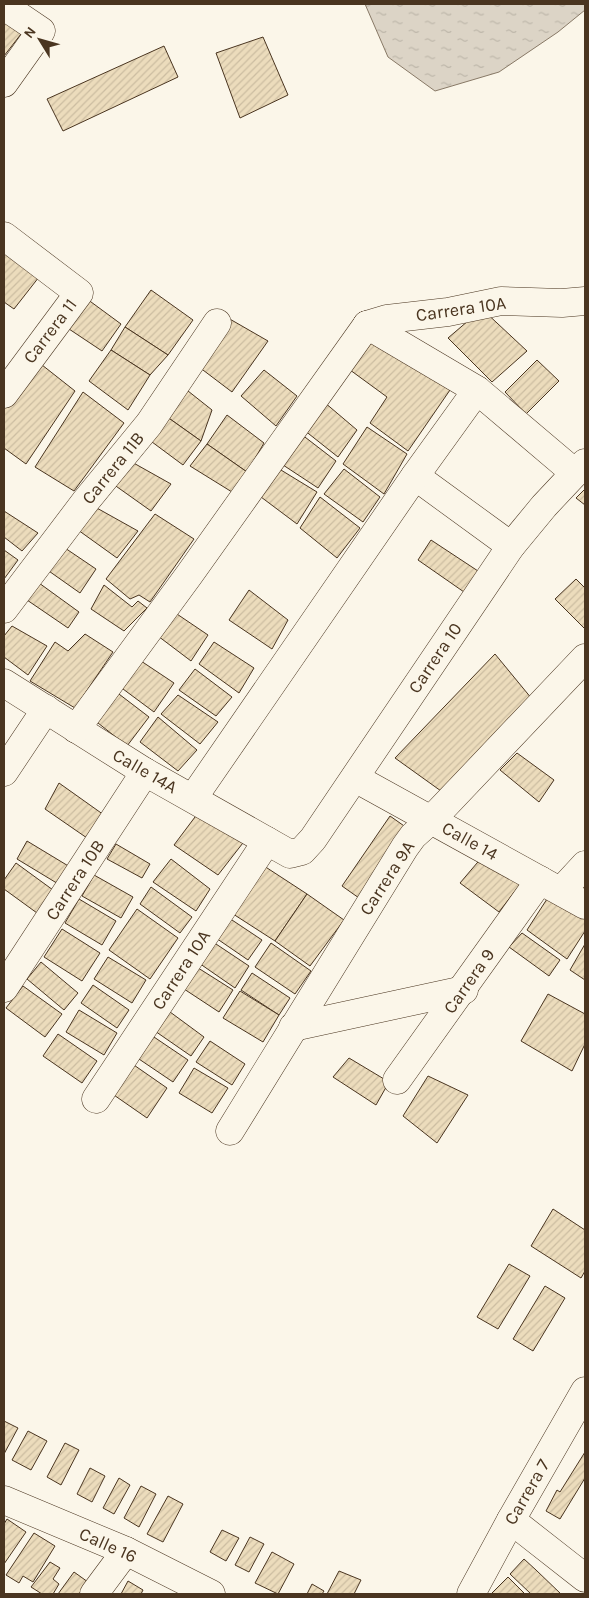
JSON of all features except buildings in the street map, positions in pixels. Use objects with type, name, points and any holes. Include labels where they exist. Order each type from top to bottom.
[{"type":"street","points":[[4,6],[41,31],[4,83]]},
{"type":"street","name":"Carrera 11","points":[[4,236],[79,293],[4,394]]},
{"type":"street","name":"Carrera 10A","points":[[366,325],[387,319],[448,312],[501,301],[585,301]]},
{"type":"street","name":"Carrera 11B","points":[[4,608],[85,502],[149,424],[218,323]]},
{"type":"street","points":[[76,729],[366,325],[477,390],[580,468]]},
{"type":"street","points":[[192,798],[415,476],[477,390]]},
{"type":"street","name":"Carrera 10","points":[[278,847],[302,850],[313,839],[511,546],[580,468]]},
{"type":"street","points":[[415,476],[511,546]]},
{"type":"street","name":"Carrera 9A","points":[[230,1131],[413,836],[432,819],[585,658]]},
{"type":"street","name":"Calle 14A","points":[[4,683],[145,772],[278,847]]},
{"type":"street","points":[[4,772],[46,709]]},
{"type":"street","name":"Carrera 10B","points":[[4,988],[145,772]]},
{"type":"street","name":"Calle 14","points":[[355,778],[585,905]]},
{"type":"street","name":"Carrera 10A","points":[[96,1099],[278,847]]},
{"type":"street","name":"Carrera 9","points":[[397,1080],[464,990],[551,885],[585,864]]},
{"type":"street","points":[[293,1027],[464,990]]},
{"type":"street","name":"Carrera 7","points":[[471,1594],[585,1391]]},
{"type":"street","name":"Calle 16","points":[[4,1500],[126,1551],[211,1594]]},
{"type":"street","points":[[511,1520],[585,1578]]},
{"type":"street","points":[[94,1594],[126,1551]]},
{"type":"water","points":[[365,4],[585,4],[585,10],[558,32],[499,72],[435,91],[388,57]]}]
